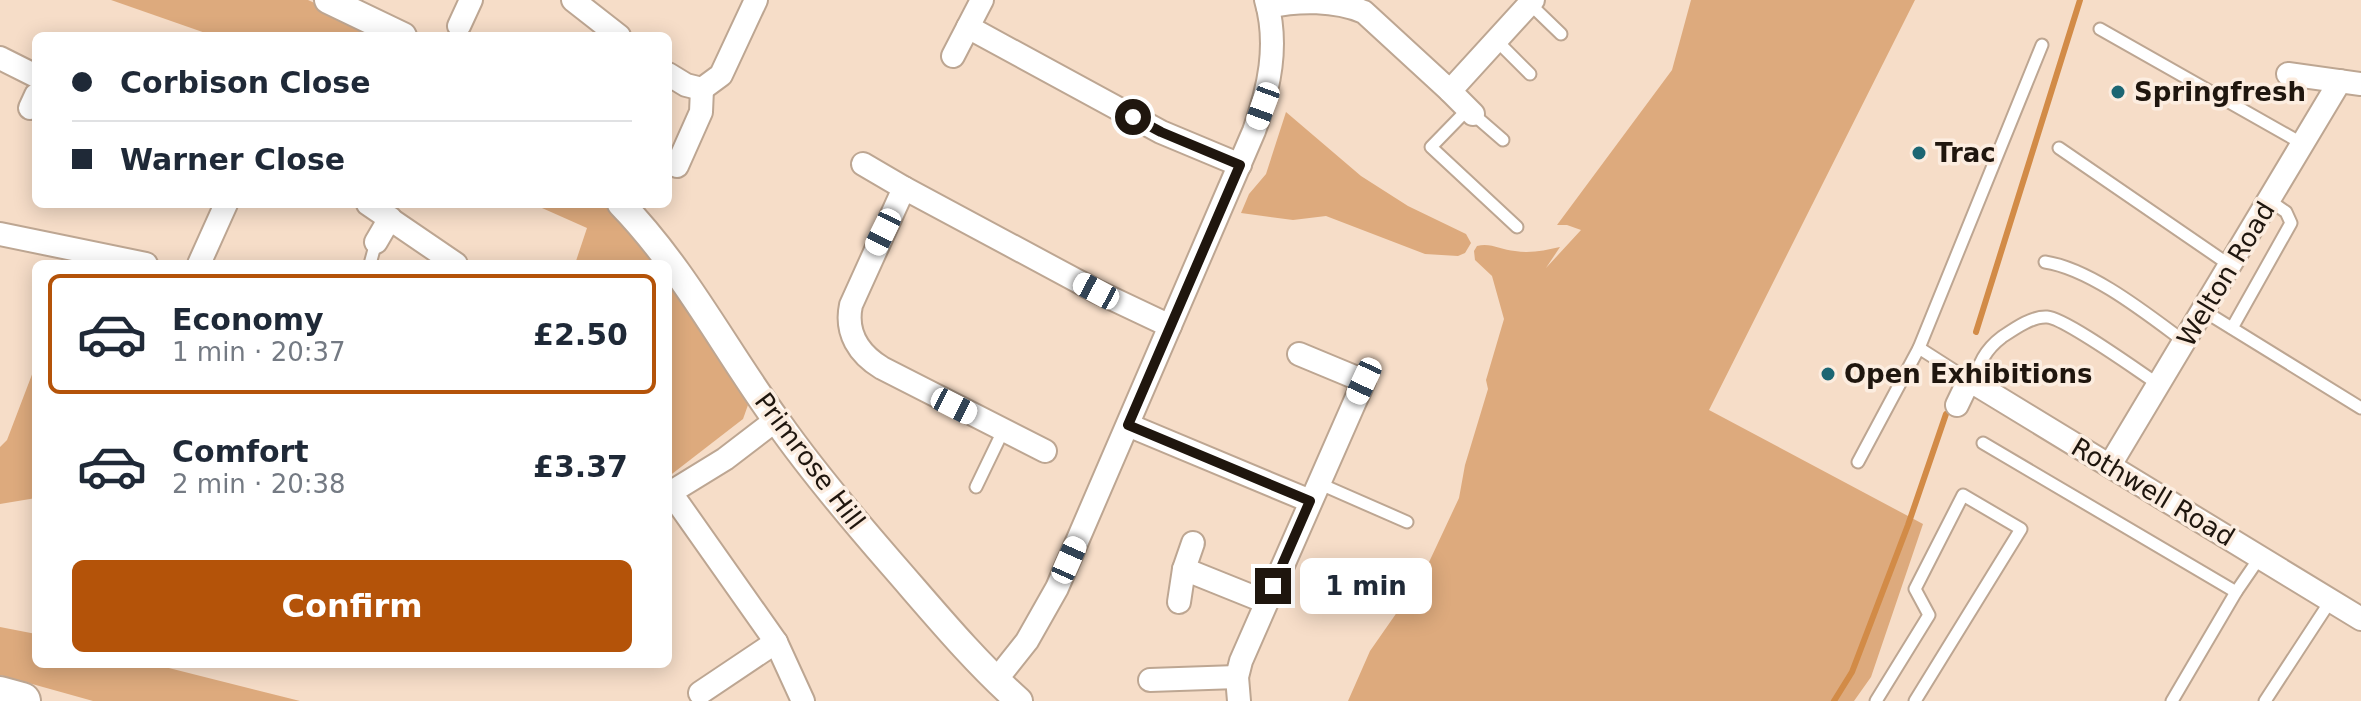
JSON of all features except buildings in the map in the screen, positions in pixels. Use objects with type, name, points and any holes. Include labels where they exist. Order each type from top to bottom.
[{"type":"highway","points":[[0,695],[22,701]]},
{"type":"street","points":[[328,0],[395,32]]},
{"type":"street","points":[[459,26],[471,0]]},
{"type":"street","points":[[573,0],[614,32]]},
{"type":"street","points":[[702,89],[721,75],[756,0]]},
{"type":"street","points":[[953,56],[982,0]]},
{"type":"street","points":[[996,680],[1027,641],[1046,608],[1240,165],[1270,81],[1272,34],[1267,3],[1298,0],[1367,6],[1471,111]]},
{"type":"street","points":[[1450,91],[1532,2]]},
{"type":"street","points":[[968,27],[1161,132],[1240,165]]},
{"type":"street","points":[[0,58],[32,74]]},
{"type":"street","name":"Welton Road","points":[[2110,465],[2303,145],[2350,82],[2288,74]]},
{"type":"street","points":[[672,76],[686,85],[702,89]]},
{"type":"street","points":[[677,166],[701,112],[702,89]]},
{"type":"street","points":[[863,164],[1096,291],[1170,326]]},
{"type":"street","points":[[904,188],[851,305],[849,321],[854,341],[865,356],[882,368],[1045,451]]},
{"type":"street","points":[[201,260],[224,208]]},
{"type":"street","points":[[374,208],[450,260]]},
{"type":"street","name":"Primrose Hill","points":[[625,208],[670,260]]},
{"type":"street","points":[[373,253],[390,218]]},
{"type":"street","points":[[0,234],[125,260]]},
{"type":"street","name":"Primrose Hill","points":[[672,263],[776,420],[854,520],[959,642],[1019,701]]},
{"type":"street","points":[[1239,701],[1237,677],[1266,602],[1364,381],[1299,354]]},
{"type":"street","points":[[1957,405],[1972,382]]},
{"type":"street","name":"Rothwell Road","points":[[1972,382],[2361,619]]},
{"type":"street","points":[[672,492],[725,459],[776,420]]},
{"type":"street","points":[[1128,425],[1314,492]]},
{"type":"street","points":[[672,498],[776,642],[803,701]]},
{"type":"street","points":[[1179,602],[1184,569],[1193,543]]},
{"type":"street","points":[[1184,569],[1266,602]]},
{"type":"street","points":[[694,697],[776,642]]},
{"type":"street","points":[[1150,680],[1237,677]]},
{"type":"lane","points":[[1532,2],[1561,34]]},
{"type":"lane","points":[[2100,29],[2303,145]]},
{"type":"lane","points":[[1496,40],[1530,74]]},
{"type":"lane","points":[[1858,462],[1919,348],[2042,45]]},
{"type":"lane","points":[[1503,140],[1471,111],[1431,147],[1517,227]]},
{"type":"lane","points":[[2059,148],[2231,266]]},
{"type":"lane","points":[[2232,328],[2291,223],[2286,212],[2270,201]]},
{"type":"lane","points":[[2045,262],[2076,270],[2147,314],[2185,342]]},
{"type":"lane","points":[[2204,311],[2361,408]]},
{"type":"lane","points":[[1919,348],[1972,382],[1988,350],[2011,332],[2037,318],[2046,317],[2071,327],[2158,384]]},
{"type":"lane","points":[[976,487],[1003,431]]},
{"type":"lane","points":[[1983,443],[2236,592]]},
{"type":"lane","points":[[1314,492],[1407,522]]},
{"type":"lane","points":[[1876,701],[1929,615],[1915,589],[1963,495],[2021,529],[1915,701]]},
{"type":"lane","points":[[2172,701],[2260,557]]},
{"type":"lane","points":[[2265,701],[2331,600]]},
{"type":"shaded area","points":[[111,0],[308,0],[378,32],[203,32]]},
{"type":"shaded area","points":[[1691,0],[1915,0],[1709,410],[1923,524],[1871,677],[1854,701],[1348,701],[1370,651],[1423,575],[1459,498],[1465,465],[1488,389],[1486,380],[1504,319],[1492,276],[1475,260],[1474,251],[1482,245],[1527,252],[1560,247],[1546,268],[1581,230],[1557,225],[1672,70]]},
{"type":"shaded area","points":[[1286,112],[1361,176],[1408,206],[1466,234],[1471,243],[1465,253],[1458,256],[1425,254],[1326,216],[1293,220],[1241,213],[1249,194],[1266,174]]},
{"type":"shaded area","points":[[542,208],[613,208],[651,260],[576,260],[587,228]]},
{"type":"shaded area","points":[[672,288],[698,323],[748,405],[743,419],[672,474]]},
{"type":"shaded area","points":[[32,374],[32,499],[0,504],[0,447],[7,440]]},
{"type":"shaded area","points":[[0,627],[32,633],[32,668],[169,668],[300,701],[93,701],[0,675]]},
{"type":"waterway","points":[[1976,332],[2080,0]]},
{"type":"waterway","points":[[1834,701],[1852,672],[1946,414]]},
{"type":"place","name":"Springfresh","points":[[2118,92]]},
{"type":"place","name":"Trac","points":[[1919,153]]},
{"type":"place","name":"Open Exhibitions","points":[[1828,374]]},
{"type":"route","points":[[1133,117],[1240,165],[1128,425],[1310,501],[1273,586]]}]
